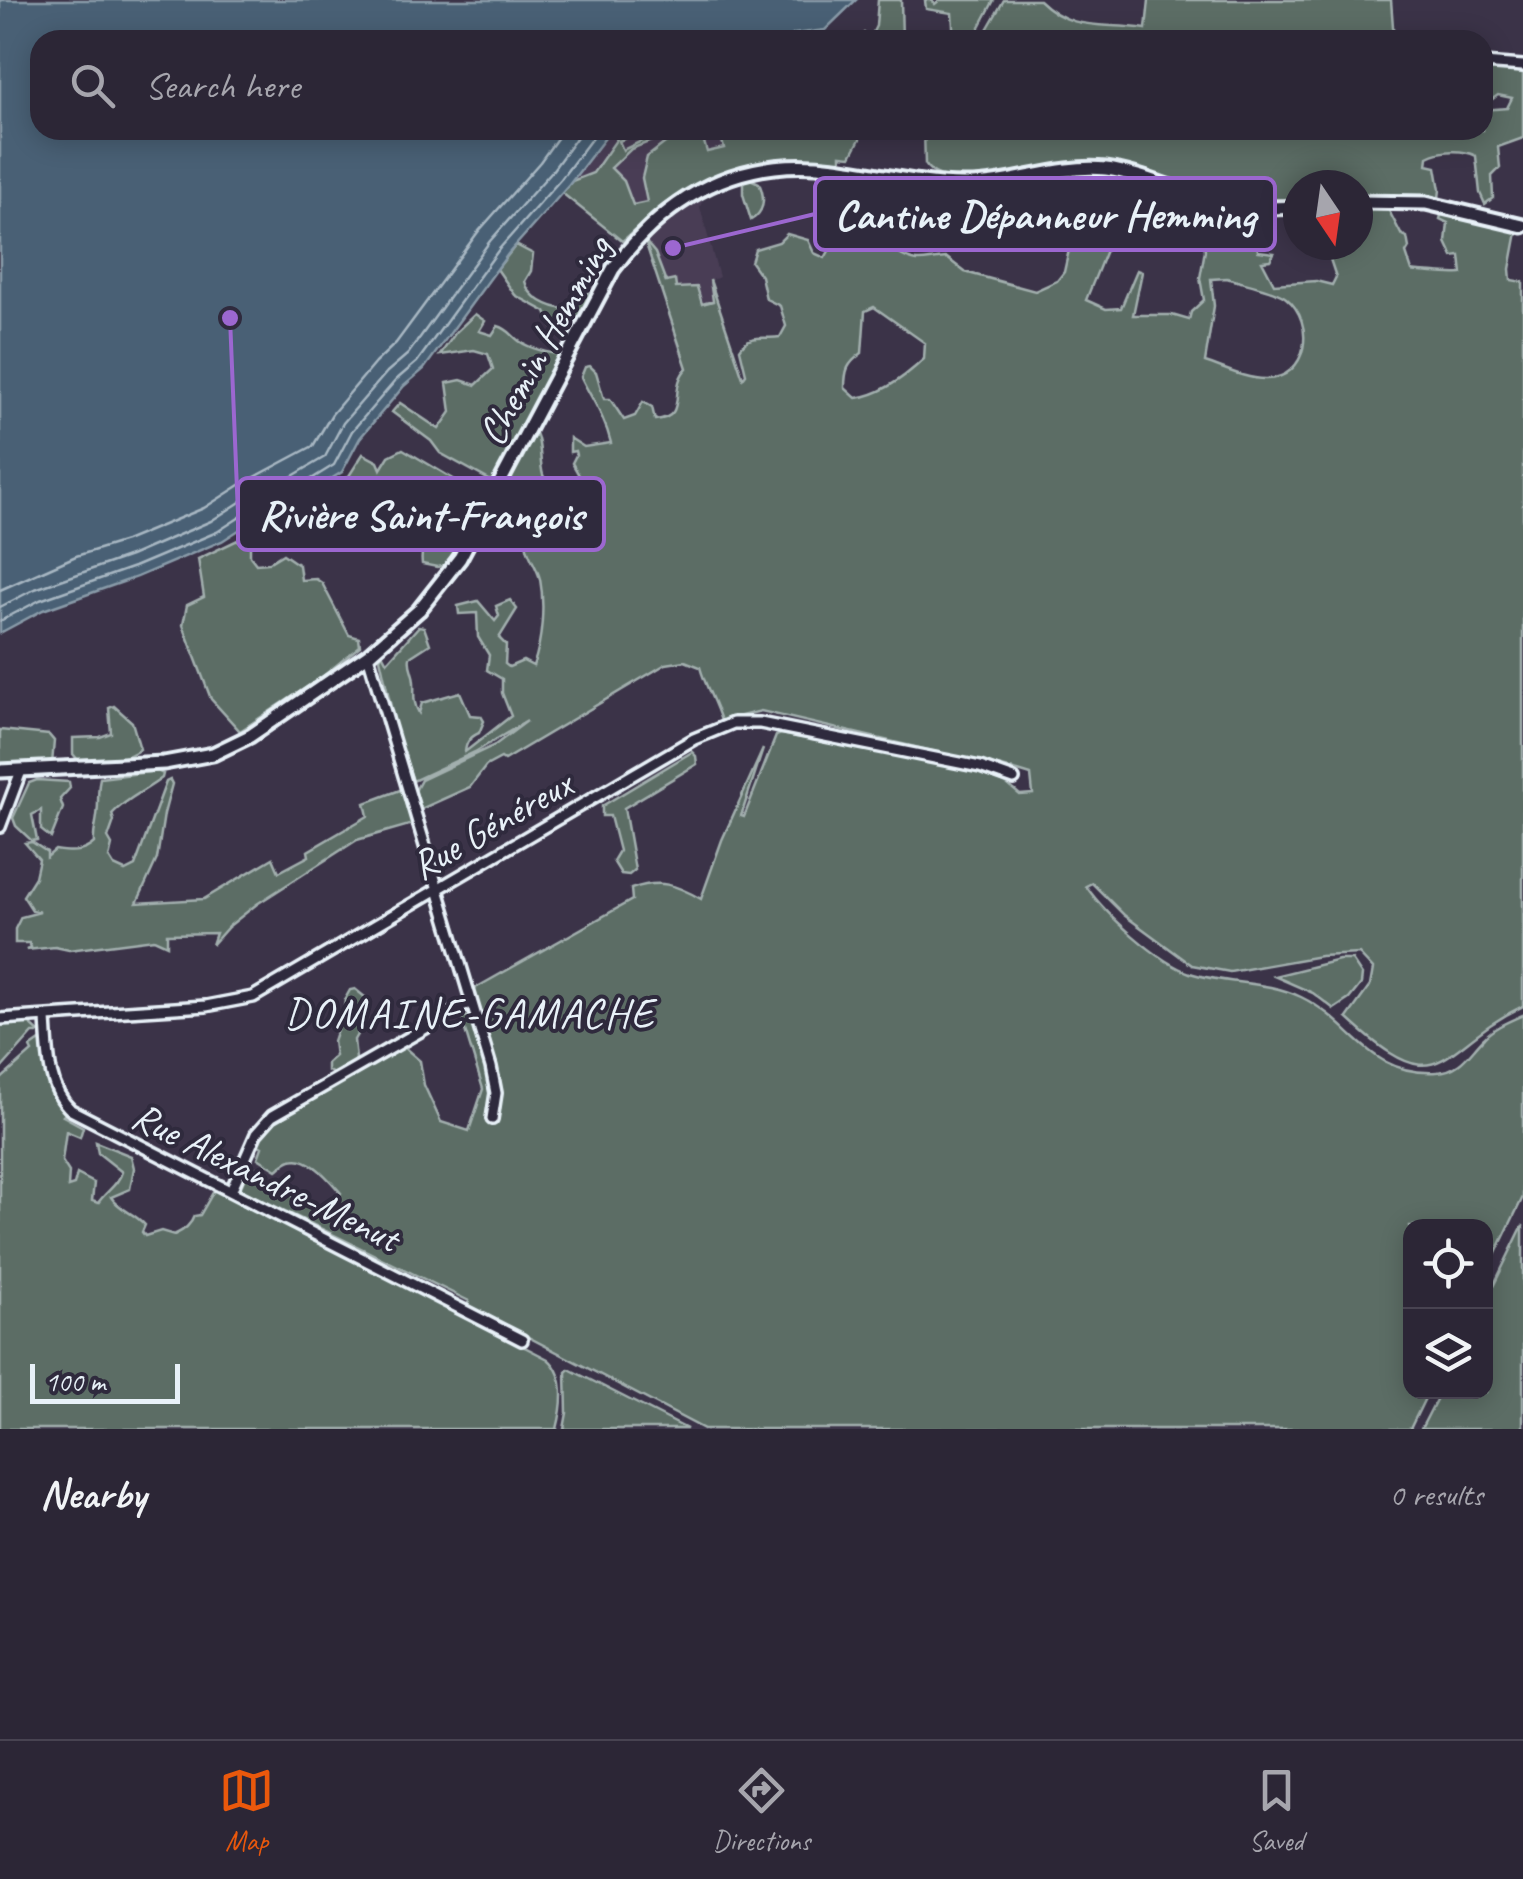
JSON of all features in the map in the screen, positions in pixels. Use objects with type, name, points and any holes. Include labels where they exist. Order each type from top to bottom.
[{"type":"street","points":[[1493,64],[1523,66]]},
{"type":"street","name":"Chemin Hemming","points":[[0,771],[164,763],[213,754],[250,736],[368,655],[422,606],[460,558],[613,270],[647,227],[709,185],[747,171],[783,166],[832,167],[958,185],[1094,169],[1141,177],[1230,204],[1283,207]]},
{"type":"street","points":[[1373,202],[1426,203],[1523,226]]},
{"type":"street","points":[[368,655],[495,1084],[492,1119]]},
{"type":"street","name":"Rue Généreux","points":[[0,1020],[243,1001],[694,739],[733,722],[760,723],[980,767],[1014,778]]},
{"type":"street","points":[[0,827],[21,772]]},
{"type":"street","points":[[230,1190],[256,1134],[272,1116],[470,1002]]},
{"type":"street","name":"Rue Alexandre-Menut","points":[[46,1018],[54,1082],[68,1107],[92,1123],[522,1340]]},
{"type":"shaded area","points":[[603,140],[828,140],[812,152],[723,165],[642,213],[562,193]]},
{"type":"shaded area","points":[[704,197],[700,207],[719,277],[710,281],[742,379],[689,374],[645,241],[665,222]]},
{"type":"green space","points":[[878,0],[901,0],[902,30],[874,30]]},
{"type":"green space","points":[[925,0],[935,4],[940,0],[994,0],[978,30],[953,30],[952,13],[926,9]]},
{"type":"green space","points":[[1004,0],[1039,0],[1076,22],[1146,29],[1149,0],[1391,0],[1393,30],[987,30]]},
{"type":"green space","points":[[1493,69],[1523,71],[1523,138],[1498,147],[1500,168],[1492,176],[1493,198],[1485,204],[1476,156],[1459,151],[1428,157],[1427,165],[1436,167],[1439,198],[1373,196],[1373,170],[1283,170],[1283,201],[1260,201],[1211,193],[1102,162],[1072,163],[976,179],[937,174],[925,164],[924,140],[1493,140],[1493,109],[1507,108],[1512,98],[1498,95],[1493,99]]},
{"type":"green space","points":[[616,140],[621,140],[623,150],[644,140],[654,140],[631,149],[611,168],[624,181],[633,205],[647,202],[642,178],[647,157],[669,140],[705,140],[707,152],[724,148],[722,140],[859,140],[851,156],[841,155],[841,162],[770,162],[704,180],[658,209],[622,241],[562,193],[572,181],[593,173]]},
{"type":"green space","points":[[1102,176],[1133,183],[1086,300],[1106,309],[1121,308],[1137,270],[1142,272],[1133,315],[1172,315],[1189,320],[1191,312],[1204,300],[1200,278],[1205,250],[1201,224],[1207,218],[1219,222],[1220,218],[1239,213],[1252,214],[1258,251],[1274,253],[1270,260],[1262,261],[1274,284],[1316,281],[1332,285],[1336,277],[1330,260],[1373,260],[1373,210],[1388,209],[1401,234],[1407,237],[1406,253],[1412,271],[1462,274],[1460,256],[1453,257],[1446,242],[1448,223],[1440,219],[1442,211],[1517,232],[1510,269],[1511,280],[1523,282],[1523,1006],[1438,1062],[1422,1065],[1403,1060],[1347,1018],[1370,986],[1373,969],[1359,954],[1320,956],[1230,972],[1192,965],[1124,915],[1092,883],[1086,886],[1133,936],[1163,959],[1204,977],[1274,988],[1301,997],[1394,1066],[1413,1071],[1445,1071],[1464,1060],[1492,1031],[1523,1015],[1523,1197],[1493,1259],[1493,1219],[1403,1219],[1403,1399],[1425,1399],[1410,1429],[704,1429],[467,1305],[469,1301],[240,1189],[253,1166],[298,1199],[332,1207],[341,1193],[319,1170],[298,1159],[277,1170],[258,1158],[262,1147],[257,1144],[283,1115],[302,1102],[404,1047],[420,1061],[424,1085],[441,1122],[469,1131],[483,1089],[461,1017],[472,1016],[489,1072],[492,1109],[500,1112],[499,1084],[472,990],[632,900],[631,889],[667,885],[701,899],[722,840],[763,749],[741,816],[744,817],[776,736],[979,771],[1020,795],[1033,794],[1031,775],[1018,771],[761,711],[721,721],[700,667],[685,661],[666,664],[504,760],[486,766],[470,787],[421,809],[415,791],[421,780],[495,745],[527,721],[475,752],[413,781],[380,658],[382,653],[387,662],[419,626],[424,627],[430,644],[410,657],[415,705],[419,713],[422,703],[460,692],[470,715],[481,716],[484,721],[465,752],[511,716],[502,693],[502,679],[487,670],[489,655],[478,637],[477,613],[459,614],[458,606],[478,601],[495,621],[499,616],[496,606],[510,600],[517,609],[499,638],[506,645],[505,664],[509,667],[523,661],[533,666],[542,623],[540,579],[528,552],[527,535],[518,534],[511,526],[511,515],[498,513],[497,506],[536,433],[543,475],[554,496],[558,519],[572,532],[582,524],[579,475],[572,463],[576,455],[575,451],[570,452],[570,438],[584,447],[611,443],[581,377],[585,367],[596,372],[604,399],[610,399],[624,420],[635,416],[643,402],[652,407],[655,420],[666,418],[675,408],[678,384],[687,368],[645,241],[655,253],[666,282],[675,280],[676,288],[697,287],[702,304],[713,301],[710,280],[743,378],[746,374],[740,349],[744,344],[753,339],[780,337],[786,326],[780,306],[766,299],[761,276],[751,262],[755,249],[779,242],[787,234],[808,240],[814,253],[825,258],[833,244],[843,240],[853,246],[866,244],[871,235],[871,214],[879,213],[896,238],[897,253],[905,257],[922,261],[947,258],[965,272],[1035,291],[1057,281],[1064,272],[1080,201],[1089,197]],"holes":[[[1227,278],[1286,298],[1302,321],[1303,348],[1291,370],[1280,377],[1257,379],[1205,362],[1214,306],[1211,279]],[[874,307],[925,343],[924,359],[893,384],[856,398],[845,388],[846,372],[862,353],[865,311]]]},
{"type":"green space","points":[[748,178],[759,183],[763,198],[762,208],[751,220],[743,194],[743,182]]},
{"type":"green space","points":[[516,245],[533,254],[525,281],[541,301],[566,309],[576,293],[590,293],[568,336],[564,338],[552,327],[546,312],[515,295],[497,269]]},
{"type":"green space","points":[[475,314],[485,321],[479,331],[492,335],[498,326],[528,346],[561,354],[493,482],[440,453],[431,441],[392,412],[400,403],[439,429],[451,412],[447,383],[461,380],[476,385],[493,369],[488,354],[474,350],[440,355]]},
{"type":"green space","points":[[403,449],[472,490],[470,496],[460,504],[426,493],[411,496],[395,490],[384,502],[396,518],[386,526],[371,512],[347,510],[330,491],[349,476],[363,454],[378,462],[381,469],[389,456]]},
{"type":"green space","points":[[448,513],[465,522],[466,530],[446,565],[437,567],[422,564],[421,558],[428,518]]},
{"type":"green space","points":[[246,536],[256,564],[268,563],[283,554],[299,565],[301,580],[316,579],[322,583],[349,635],[359,638],[360,646],[322,677],[240,731],[211,699],[183,625],[187,605],[204,597],[198,559]]},
{"type":"green space","points":[[114,706],[132,722],[140,749],[119,758],[79,761],[73,754],[73,738],[111,733],[109,708]]},
{"type":"green space","points":[[0,730],[49,735],[54,741],[52,764],[0,764]]},
{"type":"green space","points":[[692,752],[697,764],[624,808],[635,870],[629,875],[621,874],[613,861],[619,851],[610,816],[602,816],[602,806]]},
{"type":"green space","points":[[157,771],[163,774],[162,778],[112,814],[114,821],[108,838],[112,845],[109,858],[114,866],[125,871],[135,866],[170,780],[157,859],[137,903],[204,899],[273,858],[279,872],[368,816],[365,803],[403,789],[413,824],[357,840],[257,904],[212,945],[216,933],[167,934],[167,945],[154,939],[69,950],[26,950],[31,947],[29,943],[15,943],[15,929],[21,917],[40,912],[32,910],[23,896],[35,877],[39,859],[25,843],[32,842],[47,852],[47,857],[55,850],[90,847],[94,843],[100,778]]},
{"type":"green space","points":[[69,782],[70,788],[60,799],[63,808],[51,838],[41,830],[41,810],[32,815],[37,840],[32,841],[13,818],[29,783]]},
{"type":"green space","points":[[1352,960],[1362,975],[1361,984],[1349,999],[1334,1009],[1313,993],[1274,976]]},
{"type":"green space","points":[[355,989],[366,998],[361,1013],[363,1024],[354,1040],[356,1059],[333,1074],[327,1070],[327,1063],[335,1056],[333,1041],[337,1029],[333,1014],[344,1011],[345,999]]},
{"type":"green space","points":[[29,1023],[40,1033],[33,1033],[0,1070],[0,1025]]},
{"type":"green space","points":[[43,1039],[54,1097],[66,1113],[63,1116],[83,1127],[80,1137],[66,1131],[62,1161],[69,1172],[68,1187],[74,1185],[77,1174],[94,1183],[92,1201],[98,1203],[118,1180],[122,1172],[98,1153],[96,1142],[131,1156],[134,1168],[130,1189],[111,1197],[145,1225],[145,1236],[161,1231],[174,1235],[183,1230],[194,1216],[200,1215],[215,1189],[548,1359],[561,1382],[557,1429],[0,1429],[0,1080]]},
{"type":"green space","points":[[1523,1225],[1523,1429],[1421,1429],[1436,1399],[1493,1399],[1493,1287]]},
{"type":"green space","points":[[569,1369],[687,1429],[564,1429]]},
{"type":"water","points":[[0,0],[856,0],[825,30],[30,30],[30,140],[603,140],[508,254],[424,369],[404,386],[360,438],[342,472],[222,541],[137,577],[43,610],[0,633]]},
{"type":"place","name":"Cantine Dépanneur Hemming","points":[[673,248]]},
{"type":"place","name":"Rivière Saint-François","points":[[230,318]]},
{"type":"district","name":"DOMAINE-GAMACHE","points":[[470,1012]]}]
